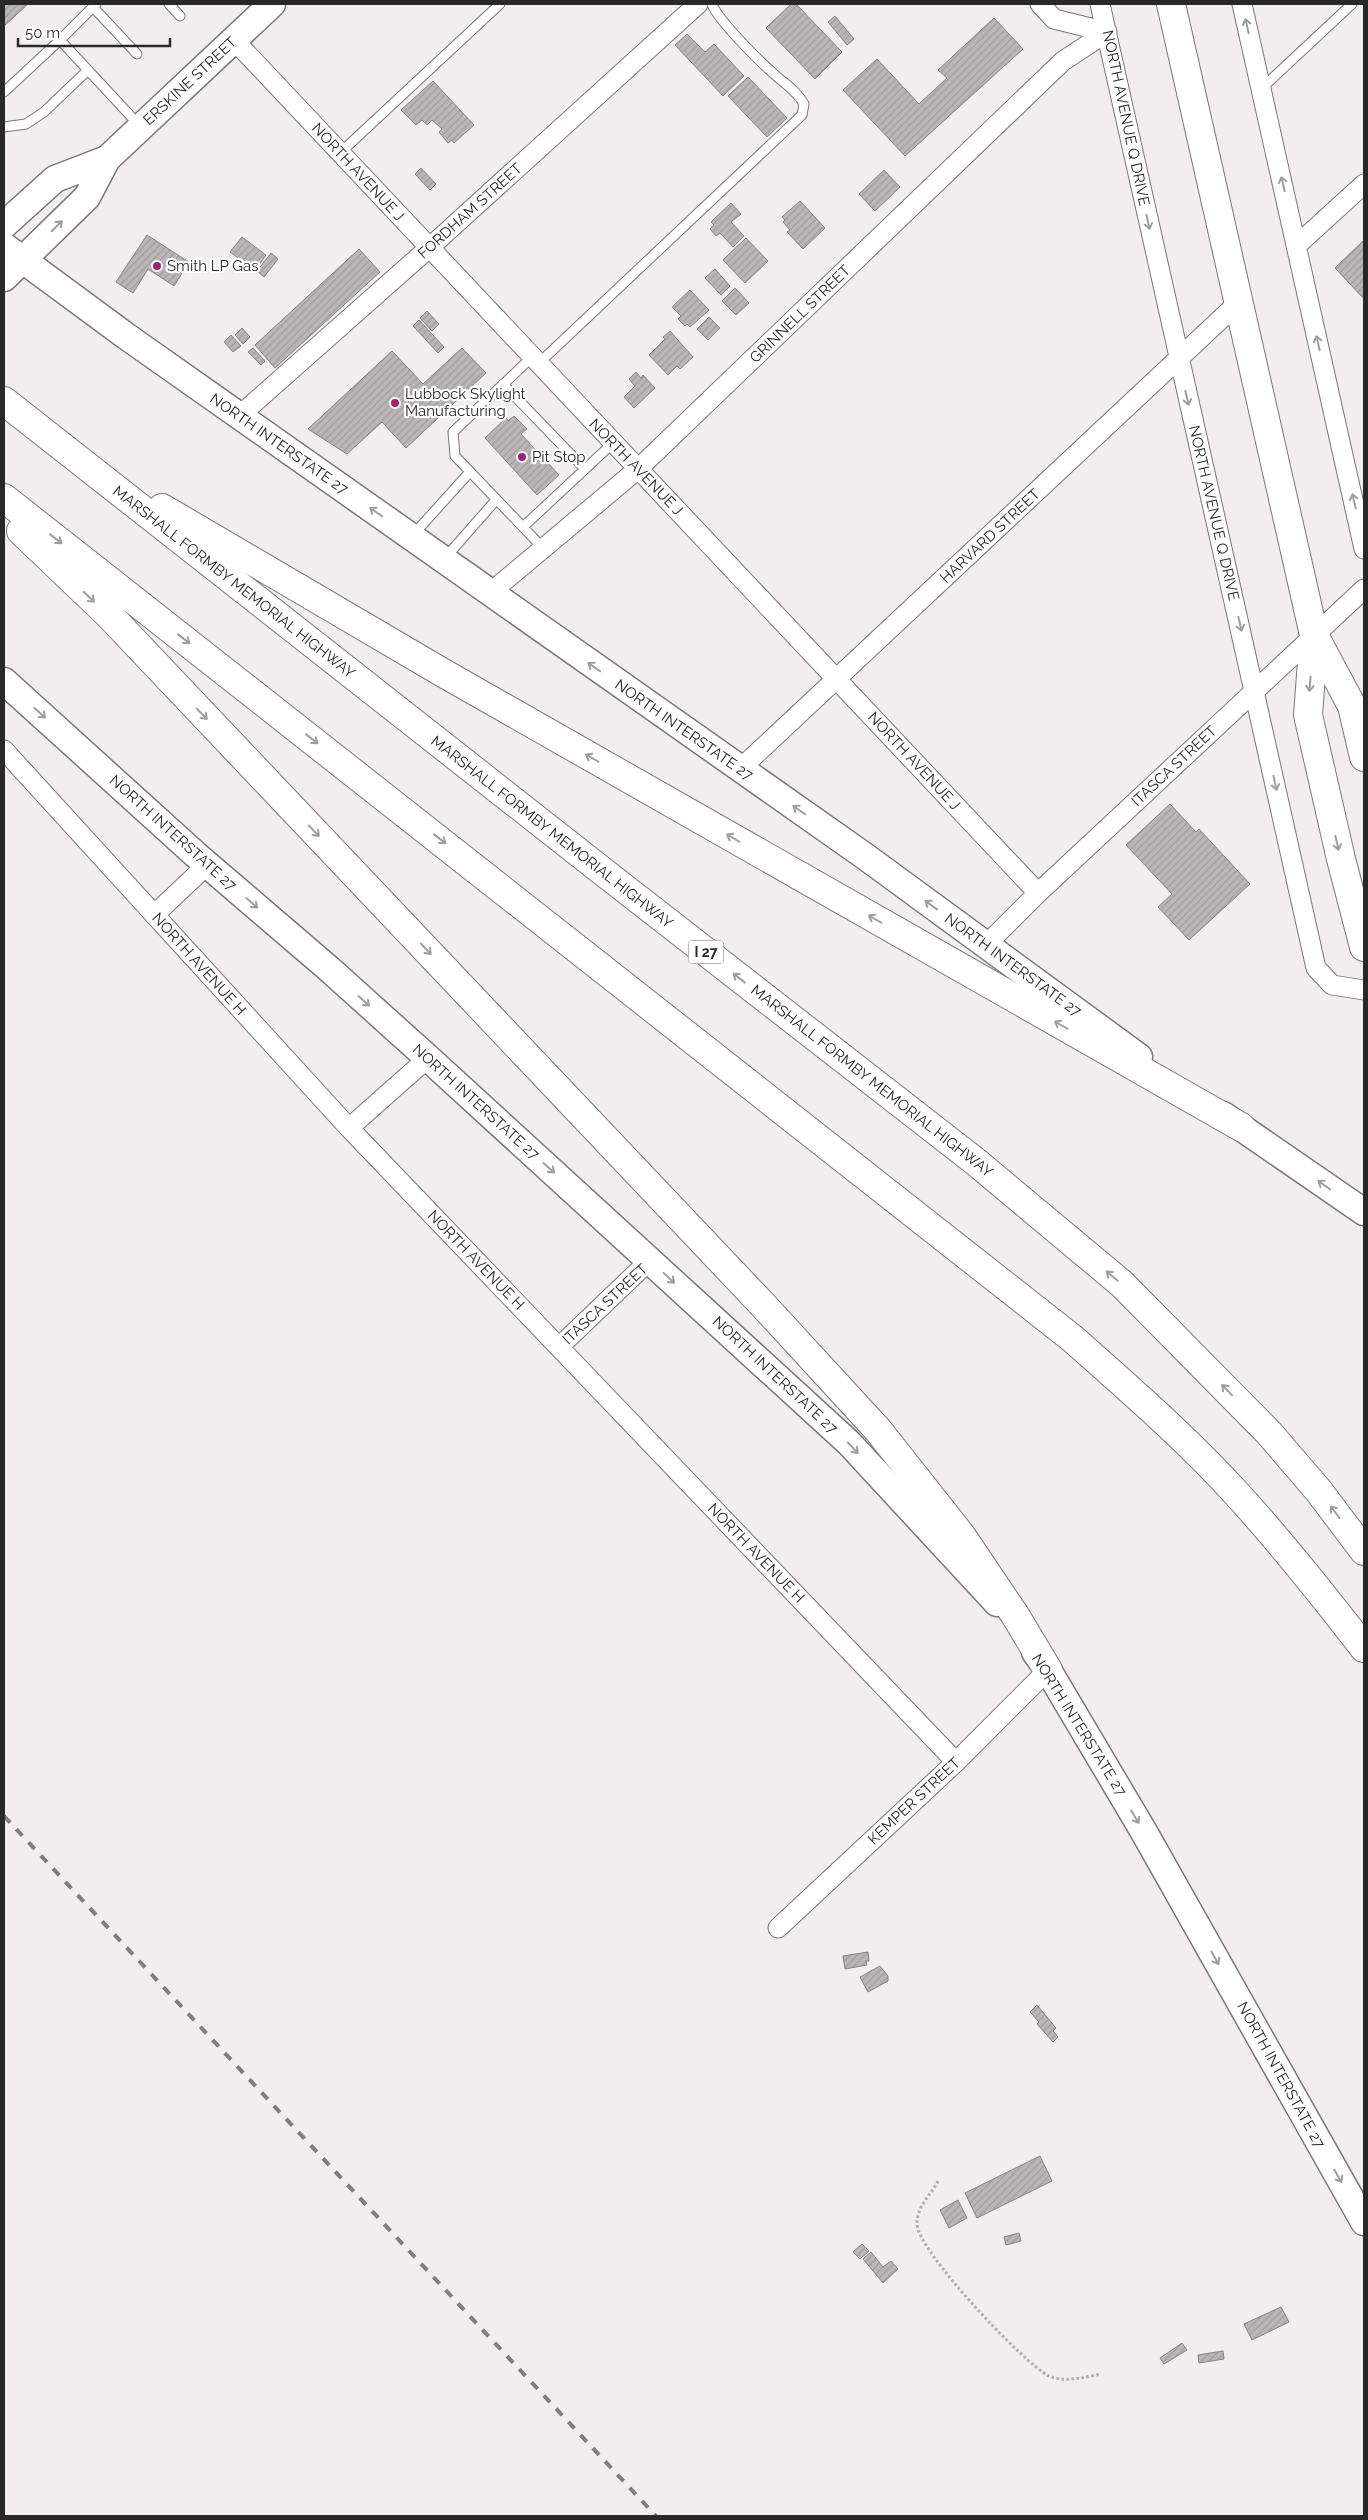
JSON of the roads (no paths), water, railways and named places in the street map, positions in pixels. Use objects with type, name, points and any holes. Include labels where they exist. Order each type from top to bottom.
[{"type":"main road","name":"ERSKINE STREET","points":[[4,278],[13,253],[86,197],[107,159],[272,4]]},
{"type":"main road","points":[[1171,4],[1314,635],[1352,706],[1364,757]]},
{"type":"main road","name":"ERSKINE STREET","points":[[4,225],[55,179],[107,159]]},
{"type":"main road","name":"NORTH INTERSTATE 27","points":[[13,253],[239,416],[866,857],[1120,1044],[1364,1212]]},
{"type":"main road","name":"MARSHALL FORMBY MEMORIAL HIGHWAY","points":[[4,400],[598,868],[976,1162],[1122,1284],[1269,1433],[1318,1490],[1364,1551]]},
{"type":"main road","points":[[86,466],[221,541],[454,679],[1241,1127]]},
{"type":"main road","points":[[4,498],[1073,1339],[1168,1424],[1236,1492],[1315,1585],[1364,1648]]},
{"type":"main road","points":[[4,515],[109,615],[764,1306],[878,1430],[962,1535],[1015,1615],[1048,1670]]},
{"type":"main road","points":[[1314,635],[1308,715],[1341,859],[1364,947]]},
{"type":"main road","name":"NORTH INTERSTATE 27","points":[[4,681],[208,865],[428,1058],[849,1443],[1001,1607],[1048,1670],[1149,1841],[1364,2222]]},
{"type":"street","name":"FORDHAM STREET","points":[[239,416],[429,248],[698,4]]},
{"type":"street","points":[[1040,4],[1054,20],[1107,32]]},
{"type":"street","name":"NORTH AVENUE Q DRIVE","points":[[1100,4],[1179,360],[1256,690],[1316,968],[1332,985],[1364,990]]},
{"type":"street","points":[[1242,4],[1364,549]]},
{"type":"street","name":"GRINNELL STREET","points":[[490,593],[638,469],[1063,61],[1107,32]]},
{"type":"street","name":"NORTH AVENUE J","points":[[234,40],[1038,893]]},
{"type":"street","points":[[1296,246],[1364,184]]},
{"type":"street","name":"HARVARD STREET","points":[[740,770],[1239,302]]},
{"type":"street","name":"ITASCA STREET","points":[[986,945],[1038,893],[1364,589]]},
{"type":"street","name":"NORTH AVENUE H","points":[[4,750],[349,1128],[956,1762]]},
{"type":"street","points":[[154,915],[208,865]]},
{"type":"street","points":[[349,1128],[428,1058]]},
{"type":"street","name":"ITASCA STREET","points":[[559,1347],[650,1260]]},
{"type":"street","name":"KEMPER STREET","points":[[778,1928],[956,1762],[1048,1670]]},
{"type":"lane","points":[[169,4],[180,16]]},
{"type":"lane","points":[[340,153],[500,4]]},
{"type":"lane","points":[[544,549],[469,473],[455,456],[453,432],[503,384],[535,360],[802,115],[804,104],[799,94],[772,72],[723,20],[712,4]]},
{"type":"lane","points":[[1261,89],[1352,4]]},
{"type":"lane","points":[[4,92],[95,5],[138,54]]},
{"type":"lane","points":[[60,40],[141,127]]},
{"type":"lane","points":[[4,127],[26,124],[44,112],[88,70]]},
{"type":"lane","points":[[503,384],[585,469]]},
{"type":"lane","points":[[523,527],[613,443]]},
{"type":"lane","points":[[411,537],[469,473]]},
{"type":"lane","points":[[443,560],[496,500]]},
{"type":"railway","points":[[4,1816],[656,2516]]},
{"type":"place","name":"Smith LP Gas","points":[[157,266]]},
{"type":"place","name":"Lubbock Skylight Manufacturing","points":[[395,403]]},
{"type":"place","name":"Pit Stop","points":[[522,457]]}]
